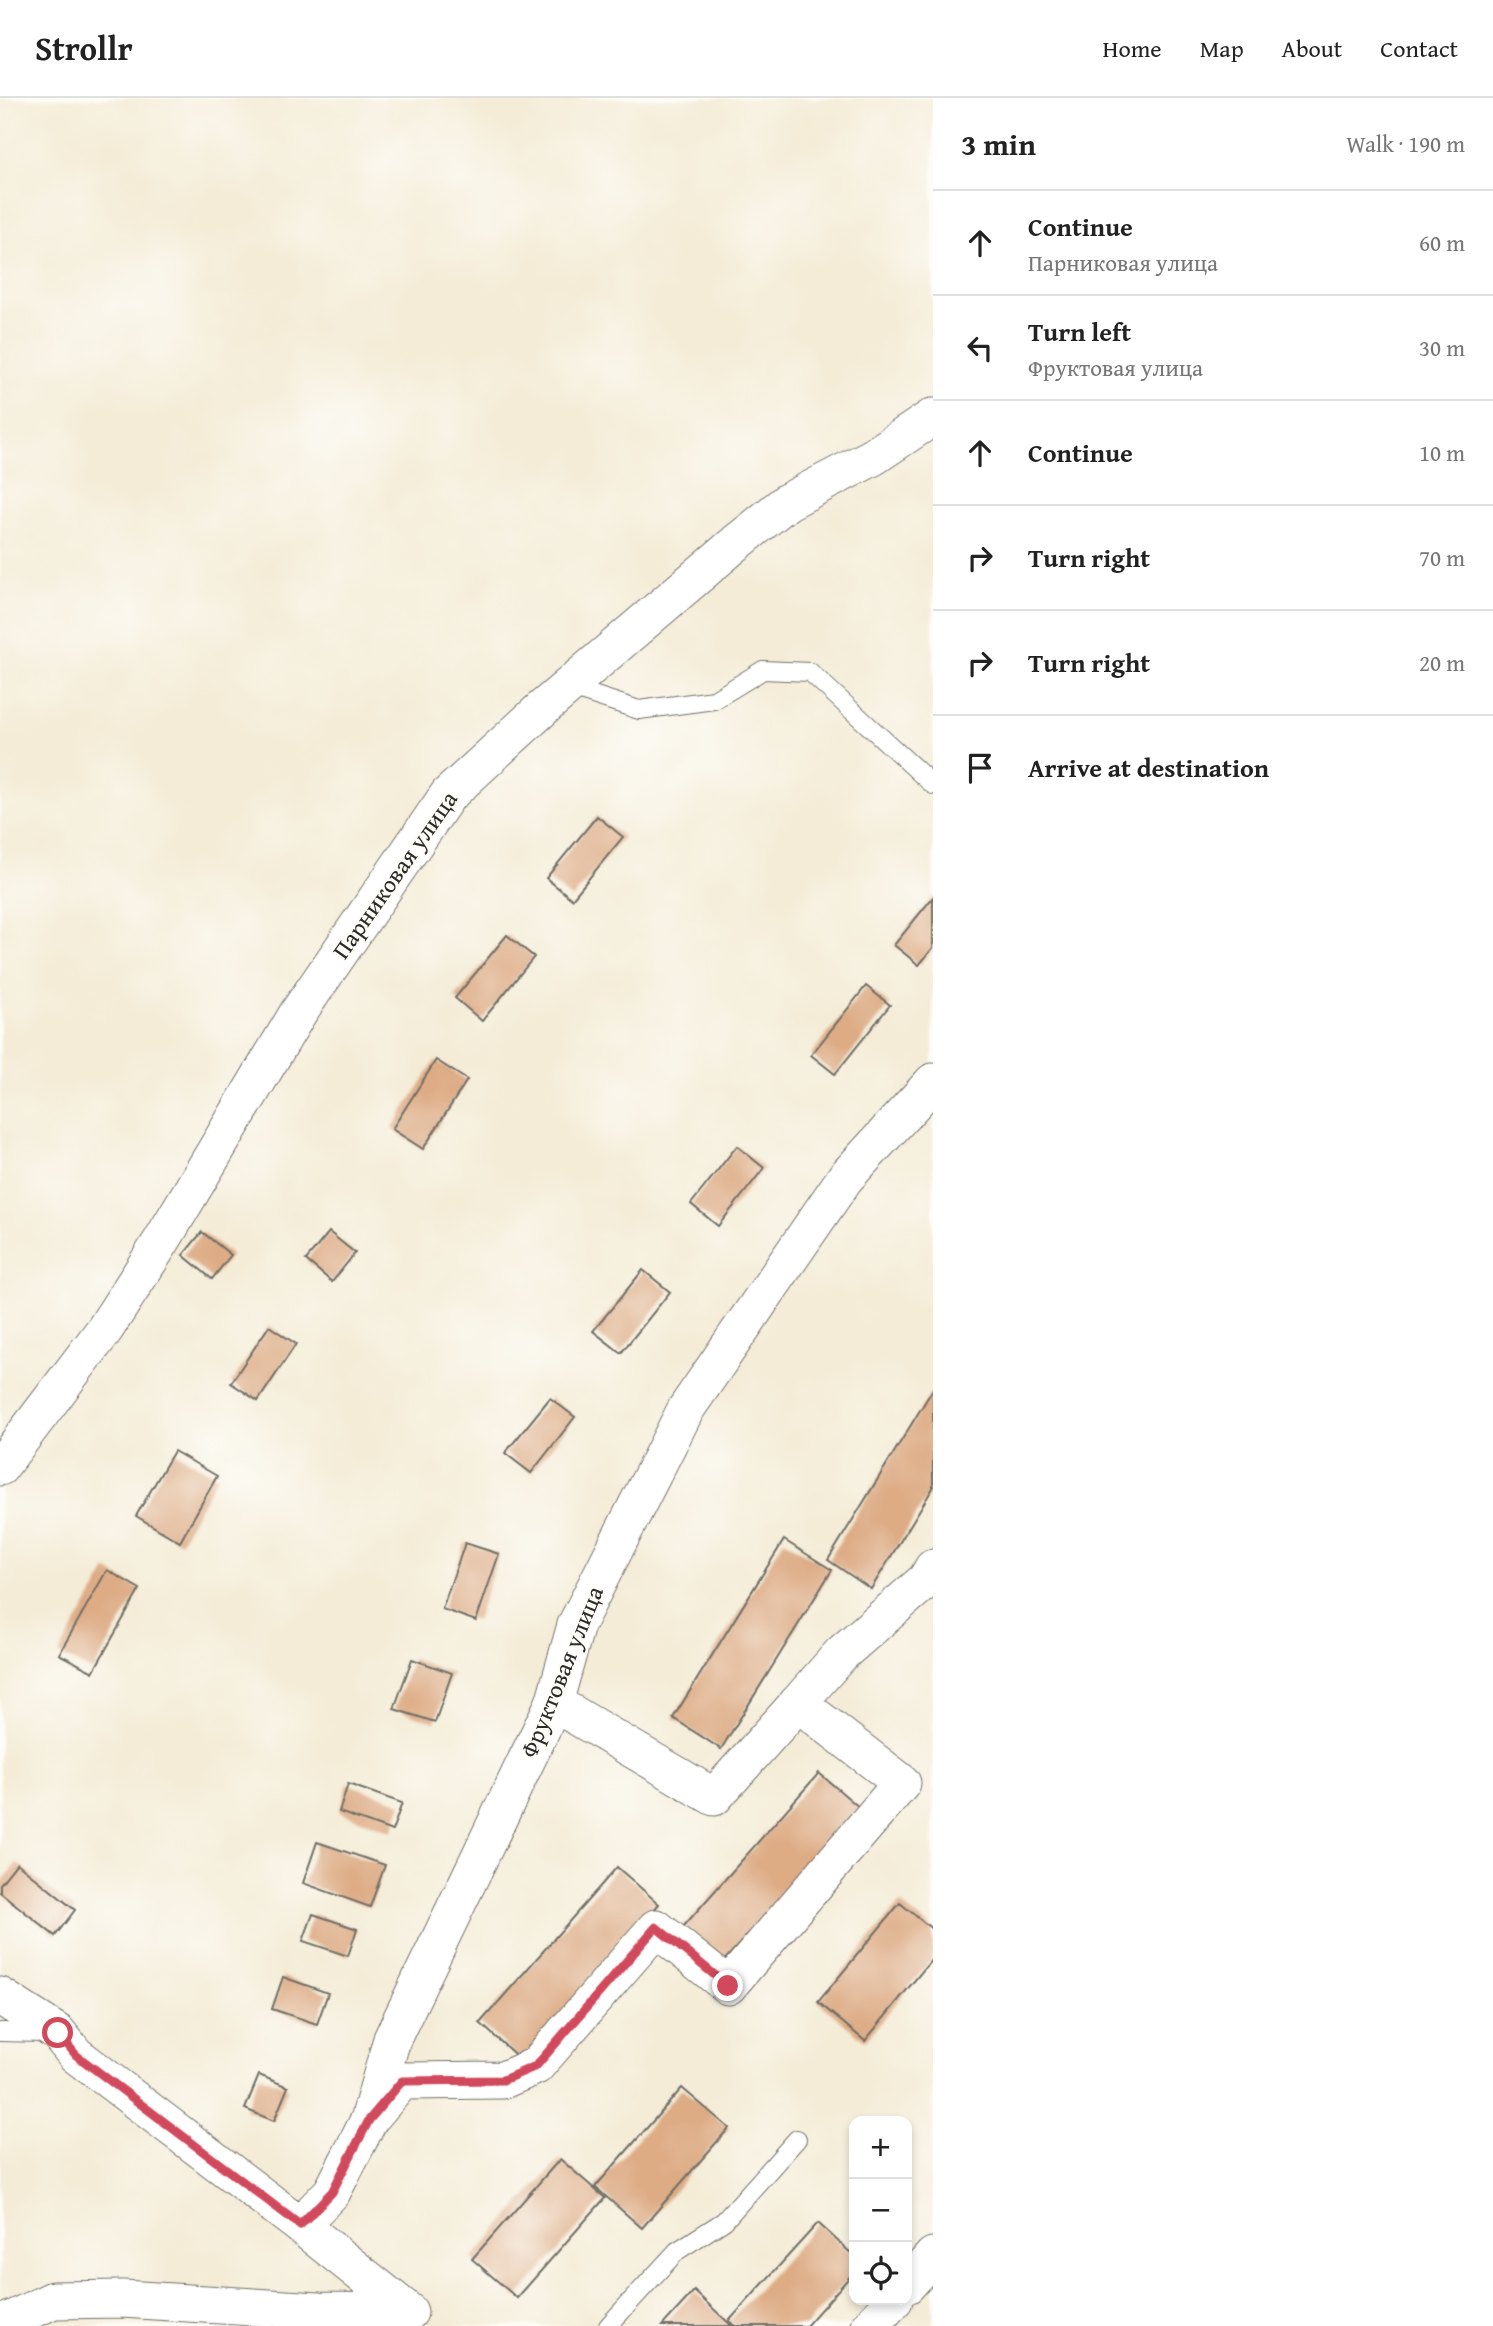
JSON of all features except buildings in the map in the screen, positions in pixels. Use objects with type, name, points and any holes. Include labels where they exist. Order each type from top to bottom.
[{"type":"street","name":"Парниковая улица","points":[[0,1467],[105,1329],[161,1242],[298,1013],[448,795],[568,687],[787,502],[873,457],[933,417]]},
{"type":"street","name":"Фруктовая улица","points":[[300,2225],[332,2192],[369,2120],[392,2039],[554,1703],[576,1625],[686,1409],[845,1178],[933,1082]]},
{"type":"street","points":[[554,1703],[714,1797],[841,1654],[926,1580],[933,1568]]},
{"type":"street","points":[[369,2120],[402,2081],[503,2080],[536,2066],[656,1927],[728,1986],[902,1783],[798,1703]]},
{"type":"street","points":[[0,1996],[58,2033],[76,2055],[300,2225],[417,2319]]},
{"type":"street","points":[[912,2279],[933,2256]]},
{"type":"street","points":[[0,2325],[53,2300],[123,2299],[417,2319]]},
{"type":"street","points":[[870,2326],[889,2305]]},
{"type":"lane","points":[[568,687],[639,710],[715,700],[763,670],[810,672],[933,785]]},
{"type":"lane","points":[[0,2032],[58,2033]]},
{"type":"lane","points":[[608,2326],[677,2251],[724,2221],[797,2139]]},
{"type":"route","points":[[58,2033],[76,2055],[300,2225],[332,2192],[369,2120],[402,2081],[503,2080],[536,2066],[656,1927],[728,1986]]}]
